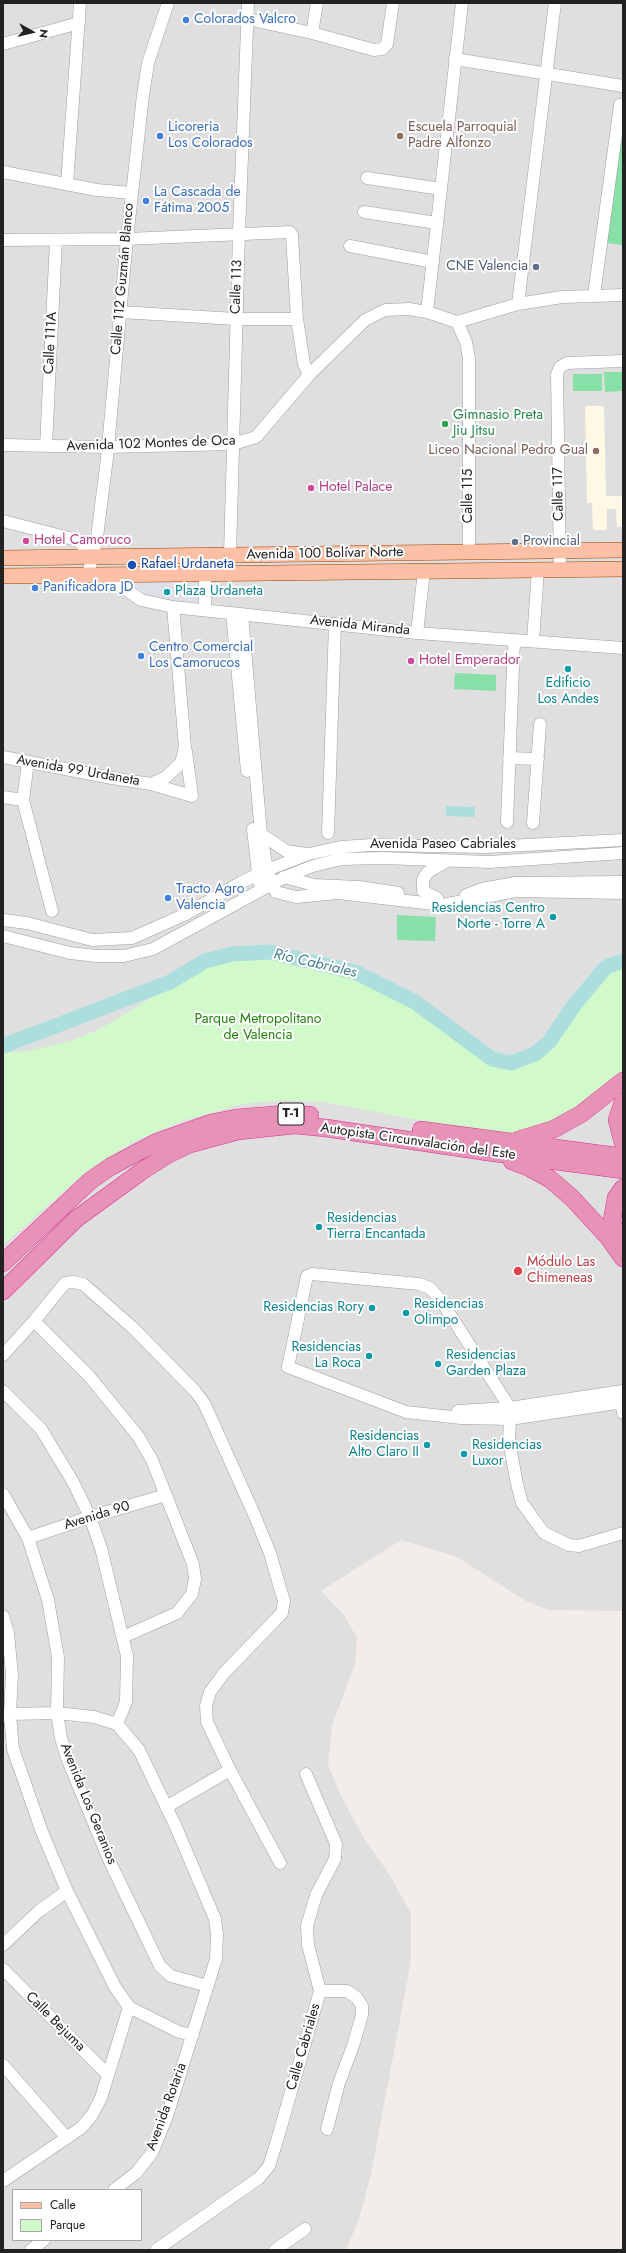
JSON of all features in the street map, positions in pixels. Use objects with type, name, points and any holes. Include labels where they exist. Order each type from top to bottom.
[{"type":"highway","points":[[510,1142],[554,1129],[581,1114],[623,1082]]},
{"type":"highway","points":[[623,1102],[617,1120],[623,1143]]},
{"type":"highway","name":"Autopista Circunvalación del Este","points":[[3,1263],[73,1195],[95,1177],[157,1142],[211,1123],[236,1118],[286,1114],[318,1115],[623,1157]]},
{"type":"highway","name":"Autopista Circunvalación del Este","points":[[3,1291],[82,1215],[167,1155],[190,1144],[238,1131],[295,1125],[365,1133],[488,1152],[623,1170]]},
{"type":"highway","points":[[488,1152],[528,1167],[550,1180],[572,1198],[608,1237],[623,1258]]},
{"type":"highway","points":[[623,1188],[616,1198],[612,1220],[614,1229],[623,1241]]},
{"type":"main road","name":"Avenida 100 Bolívar Norte","points":[[3,558],[623,550]]},
{"type":"main road","name":"Avenida 100 Bolívar Norte","points":[[3,576],[560,569]]},
{"type":"main road","points":[[560,569],[623,569]]},
{"type":"street","points":[[66,184],[80,3]]},
{"type":"street","name":"Calle 112 Guzmán Blanco","points":[[88,575],[93,557],[108,448],[127,239],[143,95],[148,63],[168,3]]},
{"type":"street","name":"Calle 113","points":[[230,555],[236,319],[248,3]]},
{"type":"street","points":[[312,33],[317,3]]},
{"type":"street","points":[[247,19],[312,33],[374,50],[382,49],[387,44],[393,3]]},
{"type":"street","points":[[427,312],[462,3]]},
{"type":"street","points":[[518,304],[555,3]]},
{"type":"street","points":[[3,44],[79,23]]},
{"type":"street","points":[[456,59],[623,86]]},
{"type":"street","points":[[594,295],[620,105],[623,105]]},
{"type":"street","points":[[3,172],[97,190],[132,193]]},
{"type":"street","points":[[367,178],[441,189]]},
{"type":"street","points":[[364,212],[437,223]]},
{"type":"street","points":[[3,240],[127,239],[286,232],[292,235],[297,319],[304,364],[309,375]]},
{"type":"street","name":"Calle 111A","points":[[46,446],[56,240]]},
{"type":"street","points":[[350,246],[433,262]]},
{"type":"street","points":[[457,322],[518,304],[562,297],[623,295]]},
{"type":"street","name":"Avenida 102 Montes de Oca","points":[[3,445],[108,448],[233,444],[256,437],[309,375],[365,320],[385,310],[409,309],[427,312],[457,322]]},
{"type":"street","points":[[120,312],[236,319],[297,319]]},
{"type":"street","name":"Calle 115","points":[[457,322],[466,342],[469,359],[469,552]]},
{"type":"street","name":"Calle 117","points":[[560,569],[557,374],[560,367],[567,363],[623,361]]},
{"type":"street","points":[[3,521],[78,540],[93,557]]},
{"type":"street","points":[[532,641],[538,569]]},
{"type":"street","points":[[417,633],[424,571]]},
{"type":"street","points":[[205,573],[205,610]]},
{"type":"street","name":"Avenida Miranda","points":[[105,575],[141,600],[173,607],[417,633],[623,648]]},
{"type":"street","name":"Avenida 99 Urdaneta","points":[[3,757],[151,784],[166,777],[181,763],[185,748],[173,607]]},
{"type":"street","points":[[237,613],[261,834],[261,891]]},
{"type":"street","points":[[237,613],[262,872],[280,894],[296,897],[338,894],[442,906],[516,891],[623,892]]},
{"type":"street","points":[[328,833],[335,624]]},
{"type":"street","points":[[507,822],[514,641]]},
{"type":"street","points":[[533,823],[540,724]]},
{"type":"street","points":[[151,784],[192,796],[185,748]]},
{"type":"street","points":[[509,758],[538,759]]},
{"type":"street","points":[[28,762],[23,800],[52,911]]},
{"type":"street","points":[[3,797],[23,800]]},
{"type":"street","points":[[261,834],[286,852],[309,854]]},
{"type":"street","name":"Avenida Paseo Cabriales","points":[[3,920],[27,923],[92,940],[132,938],[186,914],[262,872],[309,854],[341,847],[372,845],[487,847],[623,840]]},
{"type":"street","name":"Avenida Paseo Cabriales","points":[[3,936],[70,953],[97,956],[124,956],[152,949],[285,877],[313,866],[341,859],[383,858],[489,862],[623,853]]},
{"type":"street","points":[[437,898],[423,891],[422,878],[428,872],[448,861]]},
{"type":"street","points":[[262,872],[314,885],[359,887],[437,898],[462,896],[482,889],[515,883],[623,882]]},
{"type":"street","points":[[622,1400],[510,1414],[459,1411],[406,1404],[289,1363],[309,1274],[419,1284],[430,1288],[440,1299],[510,1414],[509,1441],[520,1496],[522,1503],[544,1533],[569,1545],[580,1546],[623,1533]]},
{"type":"street","points":[[3,1355],[34,1321],[65,1283],[74,1282],[83,1284],[123,1318],[195,1391],[204,1403],[270,1553],[284,1600],[282,1613],[224,1673],[210,1692],[206,1706],[207,1722],[230,1770],[280,1863]]},
{"type":"street","points":[[34,1321],[89,1376],[138,1436],[152,1460],[193,1564],[195,1579],[192,1594],[177,1613],[123,1637]]},
{"type":"street","points":[[3,1390],[41,1430],[73,1482],[90,1517],[101,1548],[123,1637],[128,1668],[126,1702],[117,1724],[94,1717],[58,1713],[6,1715]]},
{"type":"street","name":"Avenida Los Geranios","points":[[3,1494],[28,1538],[48,1600],[58,1670],[58,1713],[67,1758],[110,1862],[150,1948],[160,1966],[171,1976],[208,1986]]},
{"type":"street","name":"Avenida 90","points":[[28,1538],[90,1517],[166,1495]]},
{"type":"street","points":[[3,1616],[8,1634],[12,1674],[6,1715],[13,1749],[42,1832],[67,1891],[115,1987],[129,2007],[179,2032],[193,2034]]},
{"type":"street","name":"Avenida Rotaria","points":[[115,2189],[136,2173],[152,2153],[167,2116],[216,1960],[217,1935],[215,1920],[189,1856],[139,1750],[117,1724]]},
{"type":"street","points":[[166,1807],[230,1770]]},
{"type":"street","name":"Calle Cabriales","points":[[156,2250],[259,2178],[268,2166],[320,1991],[308,1945],[307,1926],[316,1895],[335,1859],[336,1844],[306,1774]]},
{"type":"street","points":[[3,1945],[39,1911],[67,1891]]},
{"type":"street","name":"Calle Bejuma","points":[[3,1969],[107,2074]]},
{"type":"street","points":[[320,1991],[347,1991],[357,1998],[362,2006],[362,2015],[353,2046],[339,2083],[327,2129]]},
{"type":"street","points":[[5,2175],[67,2138],[81,2128],[92,2115],[101,2098],[107,2074],[129,2007]]},
{"type":"street","points":[[3,2065],[67,2138]]},
{"type":"street","points":[[275,2250],[305,2228]]},
{"type":"shaded area","points":[[3,3],[623,3],[623,1611],[548,1610],[524,1600],[457,1557],[401,1540],[321,1591],[344,1615],[357,1638],[355,1664],[332,1726],[328,1765],[342,1798],[364,1838],[389,1874],[411,1913],[411,1961],[371,2174],[359,2219],[346,2250],[3,2250]]},
{"type":"shaded area","name":"Liceo Nacional Pedro Gual","points":[[585,406],[604,406],[606,496],[623,496],[623,527],[617,527],[616,509],[607,509],[607,530],[593,530],[592,503],[587,503]]},
{"type":"shaded area","name":"Plaza Urdaneta","points":[[117,580],[202,581],[201,604],[142,598]]},
{"type":"shaded area","points":[[110,596],[121,596],[134,604],[160,612],[161,633],[120,634],[121,678],[162,678],[164,745],[148,746],[146,729],[115,731]]},
{"type":"shaded area","points":[[559,1256],[608,1325],[623,1352],[623,1363],[528,1372],[485,1310]]},
{"type":"green space","points":[[623,125],[623,245],[606,243]]},
{"type":"green space","points":[[604,372],[623,372],[623,391],[605,392]]},
{"type":"green space","points":[[573,374],[602,374],[602,391],[573,391]]},
{"type":"green space","points":[[455,673],[496,675],[496,691],[454,689]]},
{"type":"green space","points":[[397,915],[436,917],[435,941],[397,940]]},
{"type":"green space","name":"Parque Metropolitano de Valencia","points":[[257,953],[285,955],[322,962],[366,977],[402,992],[483,1055],[501,1062],[529,1060],[554,1043],[610,963],[623,960],[623,1071],[572,1113],[549,1125],[513,1135],[482,1132],[324,1102],[282,1100],[242,1104],[182,1121],[133,1142],[88,1170],[3,1245],[3,1053],[29,1051],[73,1040],[100,1029],[207,964],[232,956]]},
{"type":"water","points":[[446,806],[475,807],[475,817],[446,816]]},
{"type":"waterway","name":"Río Cabriales","points":[[3,1046],[170,982],[205,961],[232,954],[270,952],[355,972],[415,1002],[492,1059],[511,1063],[535,1054],[549,1042],[575,1004],[606,967],[623,961]]},
{"type":"place","name":"Colorados Valcro","points":[[186,20]]},
{"type":"place","name":"Licoreria Los Colorados","points":[[160,136]]},
{"type":"place","name":"Escuela Parroquial Padre Alfonzo","points":[[400,136]]},
{"type":"place","name":"La Cascada de Fátima 2005","points":[[146,201]]},
{"type":"place","name":"CNE Valencia","points":[[536,267]]},
{"type":"place","name":"Gimnasio Preta Jiu Jitsu","points":[[445,424]]},
{"type":"place","name":"Liceo Nacional Pedro Gual","points":[[596,451]]},
{"type":"place","name":"Hotel Palace","points":[[311,488]]},
{"type":"place","name":"Hotel Camoruco","points":[[26,541]]},
{"type":"place","name":"Provincial","points":[[515,542]]},
{"type":"place","name":"Rafael Urdaneta","points":[[132,565]]},
{"type":"place","name":"Panificadora JD","points":[[35,588]]},
{"type":"place","name":"Plaza Urdaneta","points":[[167,592]]},
{"type":"place","name":"Centro Comercial Los Camorucos","points":[[141,656]]},
{"type":"place","name":"Hotel Emperador","points":[[411,661]]},
{"type":"place","name":"Edificio Los Andes","points":[[568,669]]},
{"type":"place","name":"Tracto Agro Valencia","points":[[168,898]]},
{"type":"place","name":"Residencias Centro Norte - Torre A","points":[[553,917]]},
{"type":"place","name":"Residencias Tierra Encantada","points":[[319,1227]]},
{"type":"place","name":"Módulo Las Chimeneas","points":[[518,1271]]},
{"type":"place","name":"Residencias Rory","points":[[372,1308]]},
{"type":"place","name":"Residencias Olimpo","points":[[406,1313]]},
{"type":"place","name":"Residencias La Roca","points":[[369,1356]]},
{"type":"place","name":"Residencias Garden Plaza","points":[[438,1364]]},
{"type":"place","name":"Residencias Alto Claro II","points":[[427,1445]]},
{"type":"place","name":"Residencias Luxor","points":[[464,1454]]}]
